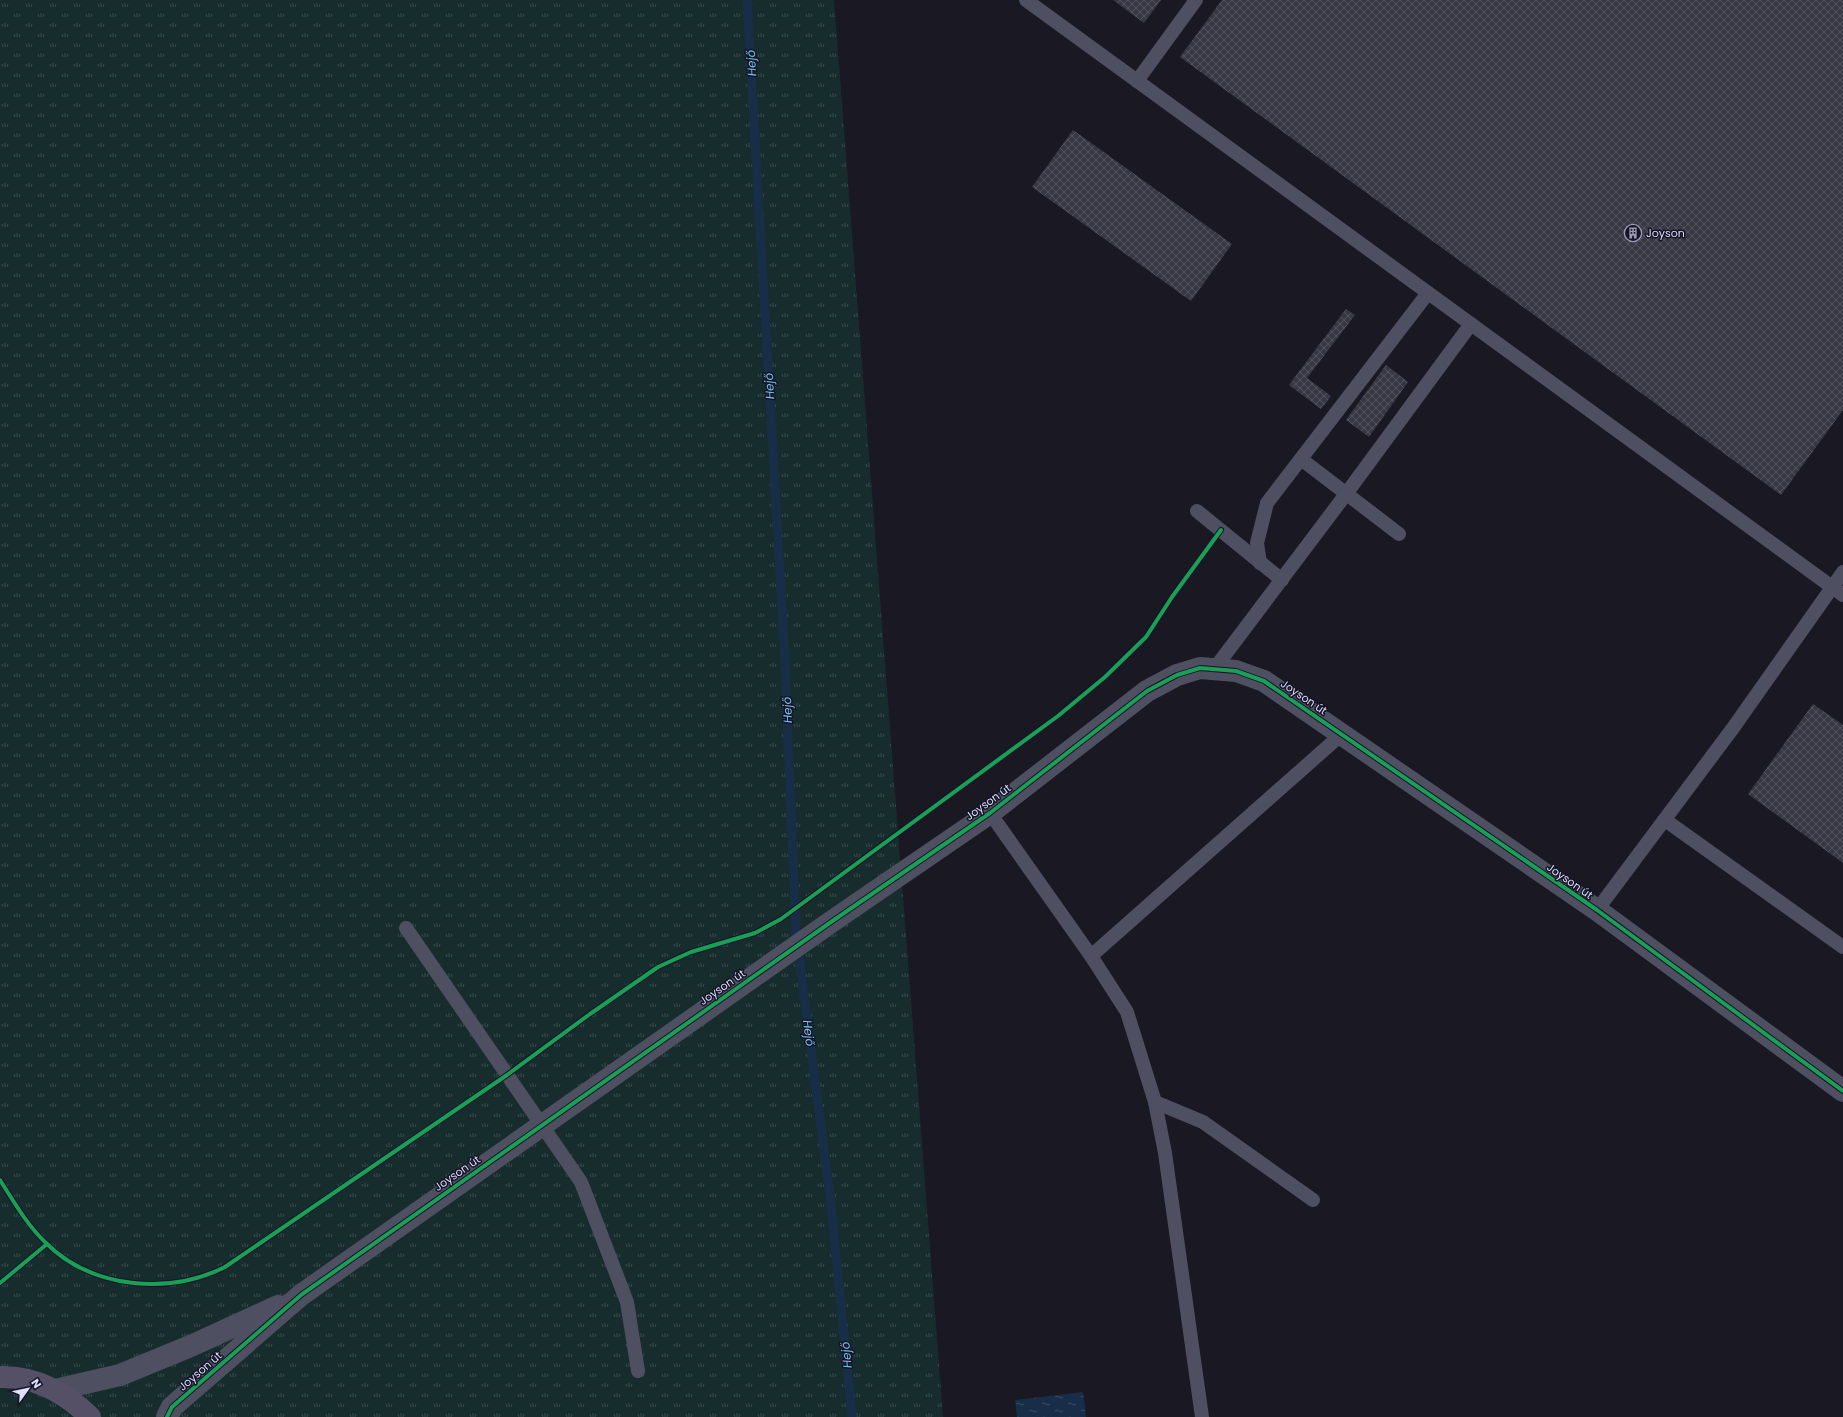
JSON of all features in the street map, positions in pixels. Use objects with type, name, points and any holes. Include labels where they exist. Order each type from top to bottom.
[{"type":"main road","points":[[1,1377],[21,1379],[38,1383],[55,1390],[76,1403],[90,1417]]},
{"type":"street","name":"Joyson út","points":[[167,1417],[172,1407],[301,1295],[756,974],[990,813],[1147,691],[1168,679],[1189,670],[1215,668],[1245,673],[1264,681],[1597,910],[1843,1091]]},
{"type":"street","name":"Joyson út","points":[[55,1390],[120,1375],[193,1345],[301,1295]]},
{"type":"lane","points":[[1026,0],[1838,591]]},
{"type":"lane","points":[[1137,81],[1196,0]]},
{"type":"lane","points":[[1260,563],[1257,543],[1267,503],[1428,293]]},
{"type":"lane","points":[[1215,668],[1346,494],[1471,324]]},
{"type":"lane","points":[[1301,459],[1399,534]]},
{"type":"lane","points":[[1197,511],[1282,580]]},
{"type":"lane","points":[[1597,910],[1838,591],[1843,572]]},
{"type":"lane","points":[[1091,956],[1342,734]]},
{"type":"lane","points":[[990,813],[1091,956],[1127,1012],[1155,1102],[1165,1153],[1202,1417]]},
{"type":"lane","points":[[1665,820],[1843,947]]},
{"type":"lane","points":[[406,928],[581,1182],[627,1302],[638,1371]]},
{"type":"lane","points":[[1155,1102],[1203,1122],[1313,1200]]},
{"type":"green space","points":[[0,0],[834,0],[943,1417],[0,1417]]},
{"type":"water","points":[[1083,1392],[1086,1417],[1017,1417],[1015,1400]]},
{"type":"building","points":[[1113,0],[1161,0],[1144,23]]},
{"type":"building","name":"Joyson","points":[[1222,0],[1843,0],[1843,410],[1781,495],[1180,57]]},
{"type":"building","points":[[1073,130],[1232,244],[1191,301],[1032,187]]},
{"type":"building","points":[[1346,309],[1355,315],[1307,378],[1331,396],[1321,409],[1289,385]]},
{"type":"building","points":[[1386,365],[1408,382],[1369,437],[1346,420]]},
{"type":"building","points":[[1813,704],[1843,725],[1843,863],[1748,794]]},
{"type":"waterway","name":"Hejő","points":[[747,0],[784,644],[796,933],[831,1204],[852,1417]]},
{"type":"cycle path","points":[[0,1180],[21,1213],[39,1236],[65,1258],[86,1270],[108,1278],[132,1283],[156,1284],[180,1282],[203,1276],[225,1267],[507,1075],[590,1014],[658,967],[691,952],[755,933],[781,919],[1058,716],[1105,677],[1146,637],[1172,597],[1221,530]]},
{"type":"cycle path","points":[[167,1417],[172,1407],[301,1295],[831,922],[990,813],[1147,691],[1177,675],[1200,668],[1236,671],[1264,681],[1597,910],[1843,1091]]},
{"type":"cycle path","points":[[0,1283],[47,1244]]},
{"type":"place","name":"Joyson","points":[[1633,233]]}]
